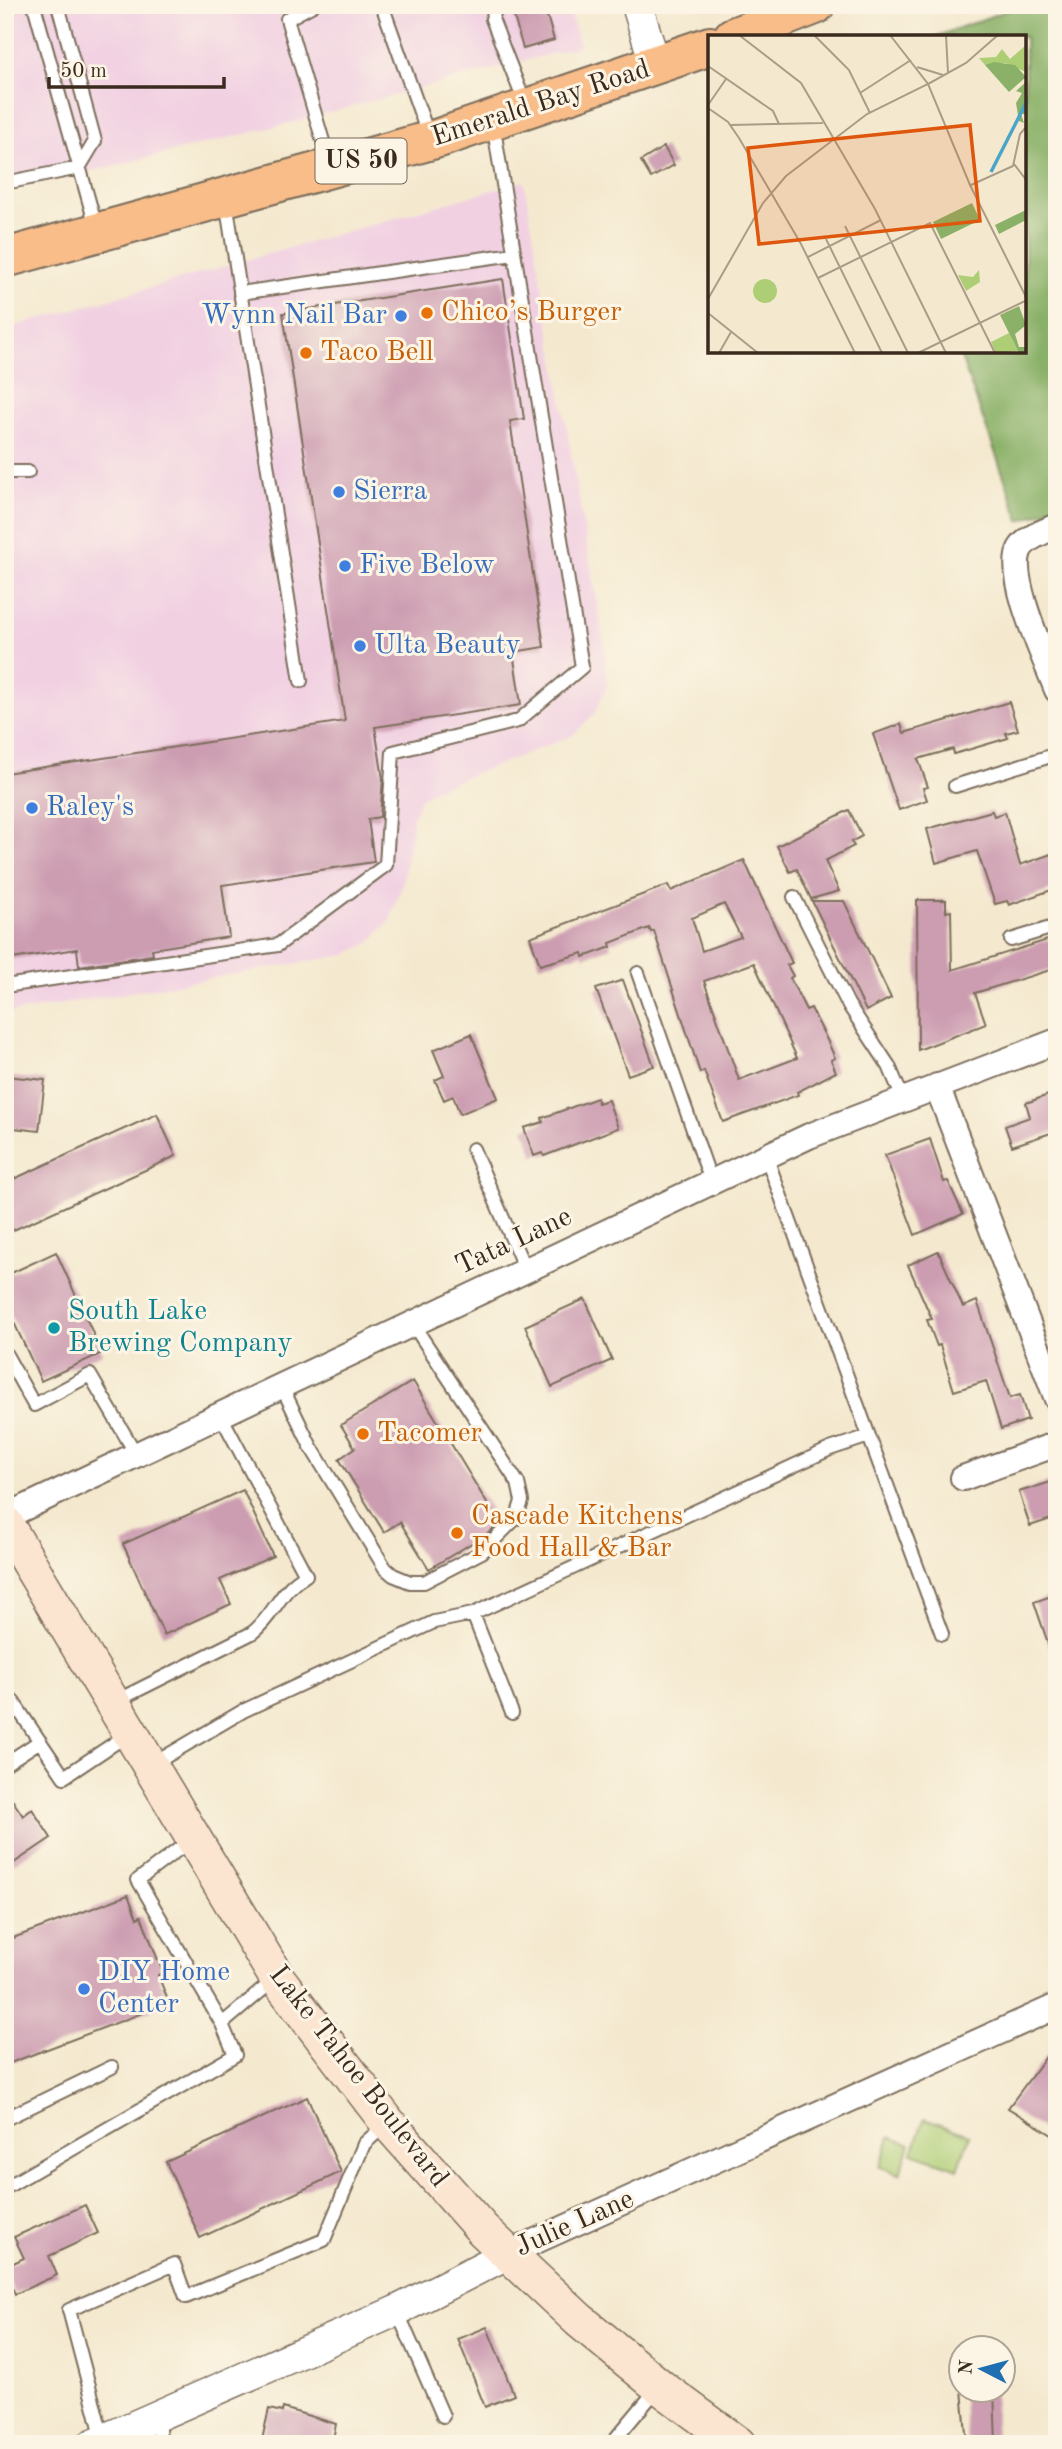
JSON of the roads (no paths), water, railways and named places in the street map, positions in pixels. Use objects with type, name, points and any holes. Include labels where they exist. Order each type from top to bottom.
[{"type":"highway","points":[[738,35],[816,5]]},
{"type":"highway","name":"Emerald Bay Road","points":[[5,258],[226,200],[430,141],[656,67],[708,47]]},
{"type":"main road","name":"Lake Tahoe Boulevard","points":[[5,1523],[277,1978],[388,2123],[507,2254],[579,2320],[659,2386],[738,2444]]},
{"type":"street","points":[[638,5],[656,67]]},
{"type":"street","points":[[1057,526],[1036,535],[1021,548],[1017,565],[1019,584],[1057,690]]},
{"type":"street","name":"Tata Lane","points":[[5,1517],[766,1156],[903,1099],[1057,1041]]},
{"type":"street","points":[[937,1086],[1057,1399]]},
{"type":"street","points":[[963,1478],[1057,1444]]},
{"type":"street","name":"Julie Lane","points":[[98,2441],[159,2430],[507,2254],[1057,2006]]},
{"type":"lane","points":[[34,5],[98,233]]},
{"type":"lane","points":[[5,183],[79,168],[95,141],[58,5]]},
{"type":"lane","points":[[313,5],[287,19],[331,169]]},
{"type":"lane","points":[[382,5],[430,141]]},
{"type":"lane","points":[[5,986],[278,944],[386,866],[393,752],[518,721],[582,667],[514,254],[510,113],[492,19],[497,5]]},
{"type":"lane","points":[[226,200],[301,681]]},
{"type":"lane","points":[[240,293],[514,254]]},
{"type":"lane","points":[[5,472],[28,472]]},
{"type":"lane","points":[[956,786],[1057,754]]},
{"type":"lane","points":[[794,897],[848,1004],[889,1066],[903,1099]]},
{"type":"lane","points":[[1011,940],[1057,926]]},
{"type":"lane","points":[[638,973],[711,1181]]},
{"type":"lane","points":[[473,1149],[525,1269]]},
{"type":"lane","points":[[766,1156],[942,1634]]},
{"type":"lane","points":[[281,1385],[311,1447],[385,1568],[410,1582],[424,1582],[438,1576],[482,1552],[517,1517],[522,1501],[518,1483],[412,1323]]},
{"type":"lane","points":[[5,1353],[34,1405],[90,1375],[136,1454]]},
{"type":"lane","points":[[112,1703],[252,1633],[267,1621],[289,1585],[306,1576],[220,1414]]},
{"type":"lane","points":[[150,1766],[243,1711],[434,1622],[473,1614],[830,1449],[869,1436]]},
{"type":"lane","points":[[473,1614],[512,1713]]},
{"type":"lane","points":[[5,1704],[12,1700],[64,1777],[130,1733]]},
{"type":"lane","points":[[5,1764],[40,1741]]},
{"type":"lane","points":[[5,2188],[235,2055],[222,2024],[138,1880],[194,1838]]},
{"type":"lane","points":[[222,2024],[277,1978]]},
{"type":"lane","points":[[5,2119],[113,2067]]},
{"type":"lane","points":[[98,2441],[69,2310],[174,2264],[186,2297],[324,2240],[363,2144],[388,2123]]},
{"type":"lane","points":[[396,2311],[443,2416]]},
{"type":"lane","points":[[611,2444],[659,2386]]},
{"type":"place","name":"Chico’s Burger","points":[[427,313]]},
{"type":"place","name":"Wynn Nail Bar","points":[[401,316]]},
{"type":"place","name":"Taco Bell","points":[[306,353]]},
{"type":"place","name":"Sierra","points":[[339,492]]},
{"type":"place","name":"Five Below","points":[[345,566]]},
{"type":"place","name":"Ulta Beauty","points":[[360,646]]},
{"type":"place","name":"Raley's","points":[[32,808]]},
{"type":"place","name":"South Lake Brewing Company","points":[[54,1328]]},
{"type":"place","name":"Tacomer","points":[[363,1434]]},
{"type":"place","name":"Cascade Kitchens Food Hall & Bar","points":[[457,1533]]},
{"type":"place","name":"DIY Home Center","points":[[84,1989]]}]
